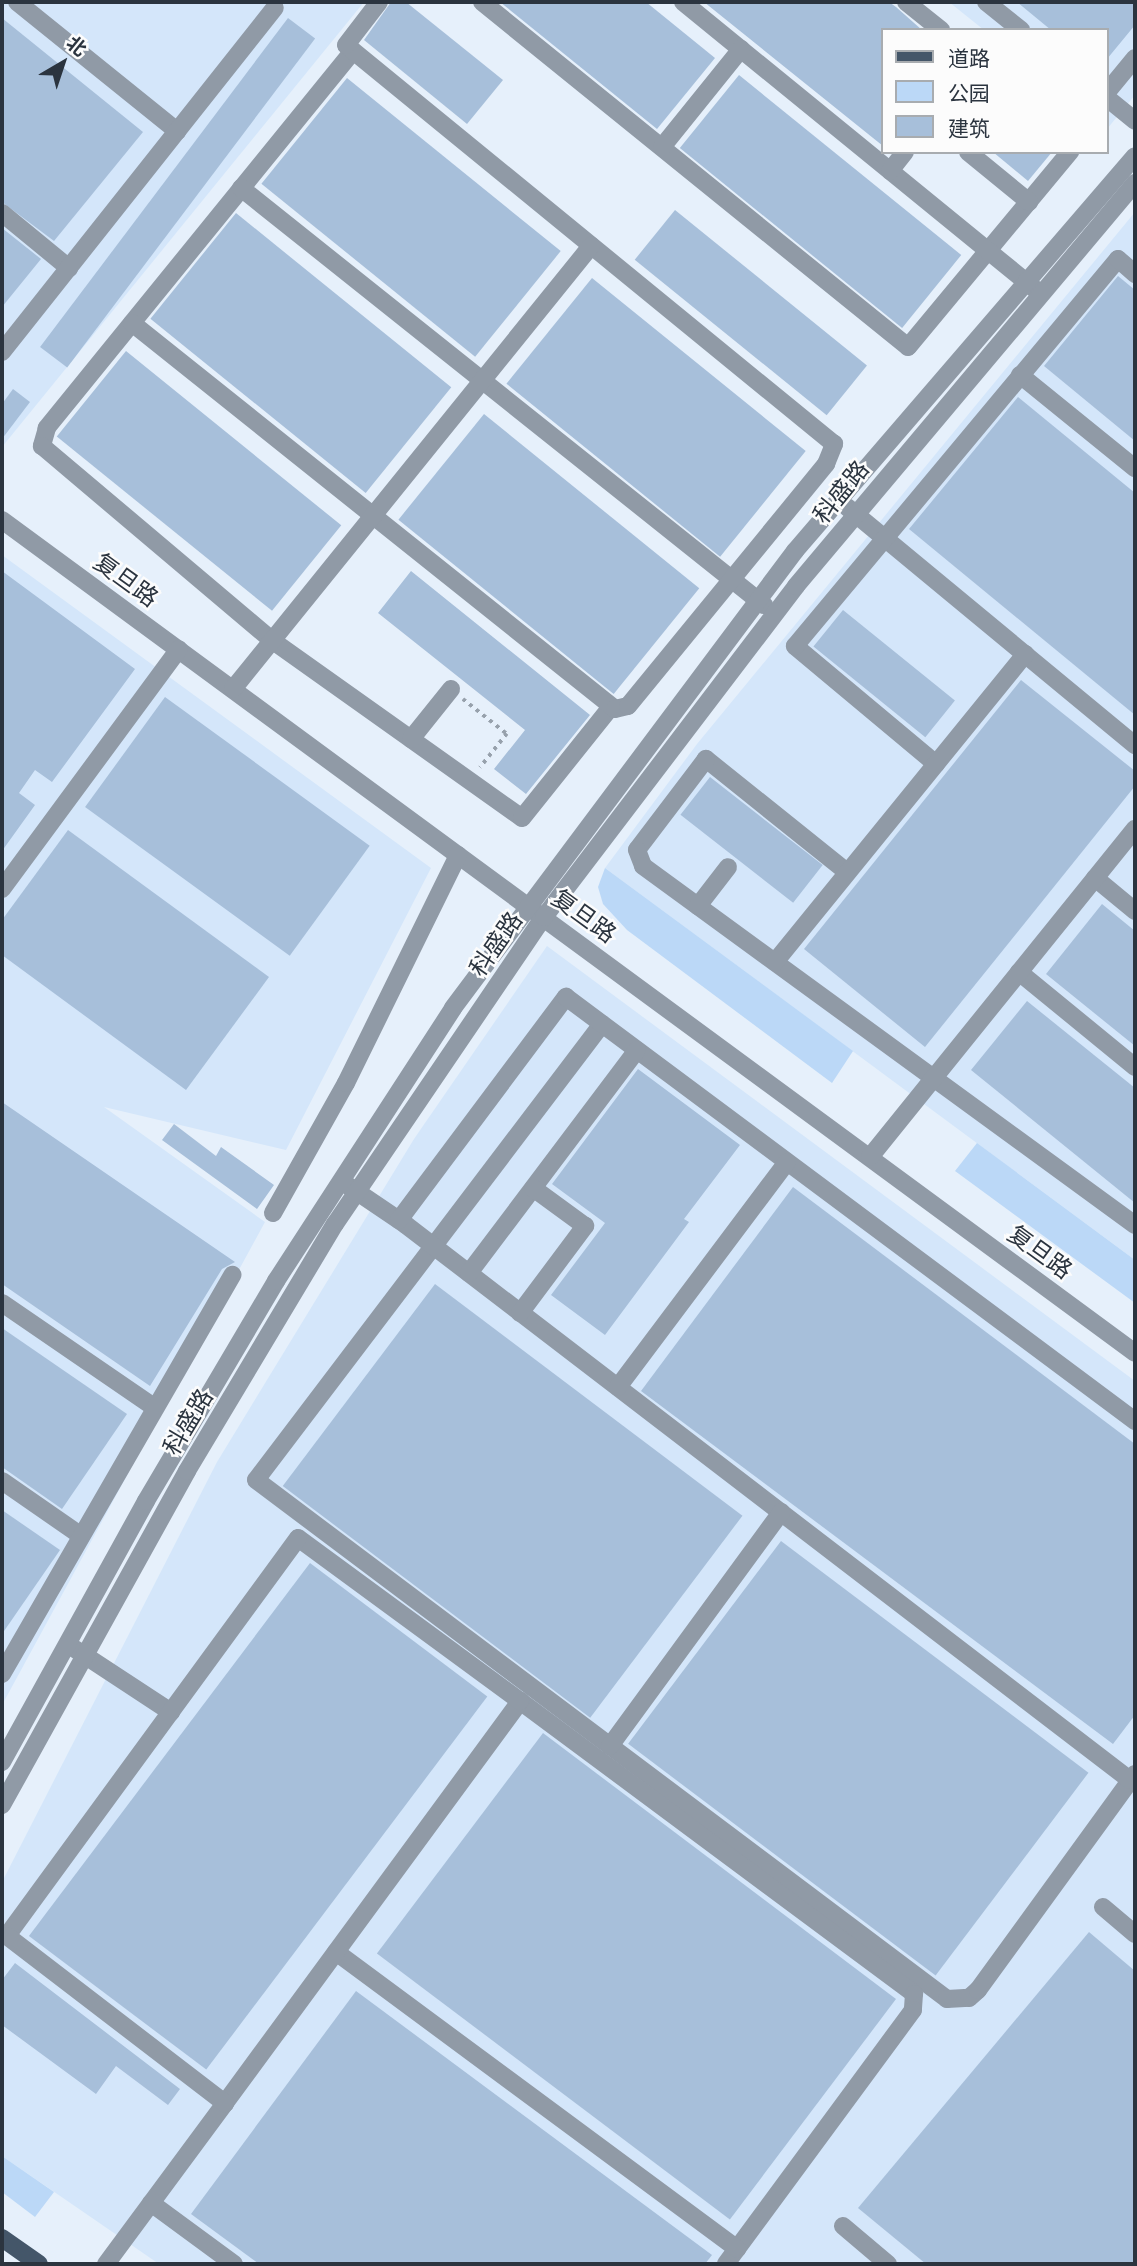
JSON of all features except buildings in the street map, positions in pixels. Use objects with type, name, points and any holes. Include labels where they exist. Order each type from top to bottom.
[{"type":"main road","points":[[2,2238],[39,2264]]},
{"type":"street","points":[[17,2],[177,131]]},
{"type":"street","points":[[132,323],[611,707],[628,706],[826,464],[834,444],[346,45],[379,2]]},
{"type":"street","points":[[482,2],[908,347],[1068,154]]},
{"type":"street","points":[[683,2],[1041,293]]},
{"type":"street","points":[[906,2],[938,28]]},
{"type":"street","points":[[986,2],[1018,28]]},
{"type":"street","points":[[2,352],[275,8]]},
{"type":"street","points":[[662,148],[741,49]]},
{"type":"street","points":[[353,51],[47,428],[41,446],[273,641],[522,818],[611,707]]},
{"type":"street","points":[[1109,90],[1135,58]]},
{"type":"street","points":[[1109,100],[1135,121]]},
{"type":"street","points":[[890,171],[903,154]]},
{"type":"street","points":[[970,154],[1029,202]]},
{"type":"street","name":"科盛路","points":[[2,1762],[152,1490],[338,1180],[527,904],[757,599],[1135,156]]},
{"type":"street","name":"科盛路","points":[[2,1805],[83,1654],[356,1191],[544,917],[774,613],[855,513],[1135,183]]},
{"type":"street","points":[[242,188],[482,383],[774,613]]},
{"type":"street","points":[[2,214],[69,268]]},
{"type":"street","points":[[233,689],[375,517],[591,246]]},
{"type":"street","points":[[936,764],[795,646],[1118,259],[1135,274]]},
{"type":"street","points":[[1020,375],[1135,468]]},
{"type":"street","points":[[839,500],[1135,745]]},
{"type":"street","name":"复旦路","points":[[2,520],[1135,1353]]},
{"type":"street","points":[[2,889],[179,649]]},
{"type":"street","points":[[775,962],[1025,654]]},
{"type":"street","points":[[411,739],[451,689]]},
{"type":"street","points":[[847,872],[706,759],[637,850],[637,860],[643,866],[1135,1225]]},
{"type":"street","points":[[870,1157],[1135,828]]},
{"type":"street","points":[[273,1213],[346,1083],[458,855]]},
{"type":"street","points":[[698,906],[728,867]]},
{"type":"street","points":[[1095,878],[1135,911]]},
{"type":"street","points":[[1019,972],[1135,1067]]},
{"type":"street","points":[[399,1220],[565,997],[1135,1420]]},
{"type":"street","points":[[338,1180],[433,1245],[1133,1777],[978,1990],[959,2000],[947,1999],[256,1480],[433,1245],[602,1024]]},
{"type":"street","points":[[469,1273],[637,1050]]},
{"type":"street","points":[[618,1387],[788,1162]]},
{"type":"street","points":[[520,1313],[585,1226],[533,1188]]},
{"type":"street","points":[[2,1674],[232,1275]]},
{"type":"street","points":[[2,1303],[154,1407]]},
{"type":"street","points":[[2,1481],[80,1535]]},
{"type":"street","points":[[610,1746],[781,1512]]},
{"type":"street","points":[[225,2103],[7,1936],[298,1538],[914,1994],[914,2010],[726,2264]]},
{"type":"street","points":[[67,1643],[171,1712]]},
{"type":"street","points":[[106,2264],[520,1701]]},
{"type":"street","points":[[1103,1907],[1135,1934]]},
{"type":"street","points":[[336,1952],[737,2249]]},
{"type":"street","points":[[151,2203],[234,2264]]},
{"type":"street","points":[[843,2226],[888,2264]]},
{"type":"path","points":[[451,689],[508,734],[470,781]]},
{"type":"shaded area","points":[[2,2],[364,2],[2,447]]},
{"type":"shaded area","points":[[949,2],[1135,2],[1135,95],[1109,127],[1109,28],[982,28]]},
{"type":"shaded area","points":[[1135,212],[1135,1260],[605,868],[697,744]]},
{"type":"shaded area","points":[[2,555],[431,868],[286,1150],[104,1107],[265,1222],[2,1705]]},
{"type":"shaded area","points":[[547,946],[1135,1381],[1135,2264],[159,2264],[2,2156],[2,1882],[217,1462],[414,1139]]},
{"type":"green space","points":[[605,868],[853,1051],[832,1083],[627,930],[603,904],[598,887]]},
{"type":"green space","points":[[977,1143],[1135,1260],[1135,1303],[955,1171]]},
{"type":"green space","points":[[2,2156],[54,2192],[35,2217],[2,2192]]}]
